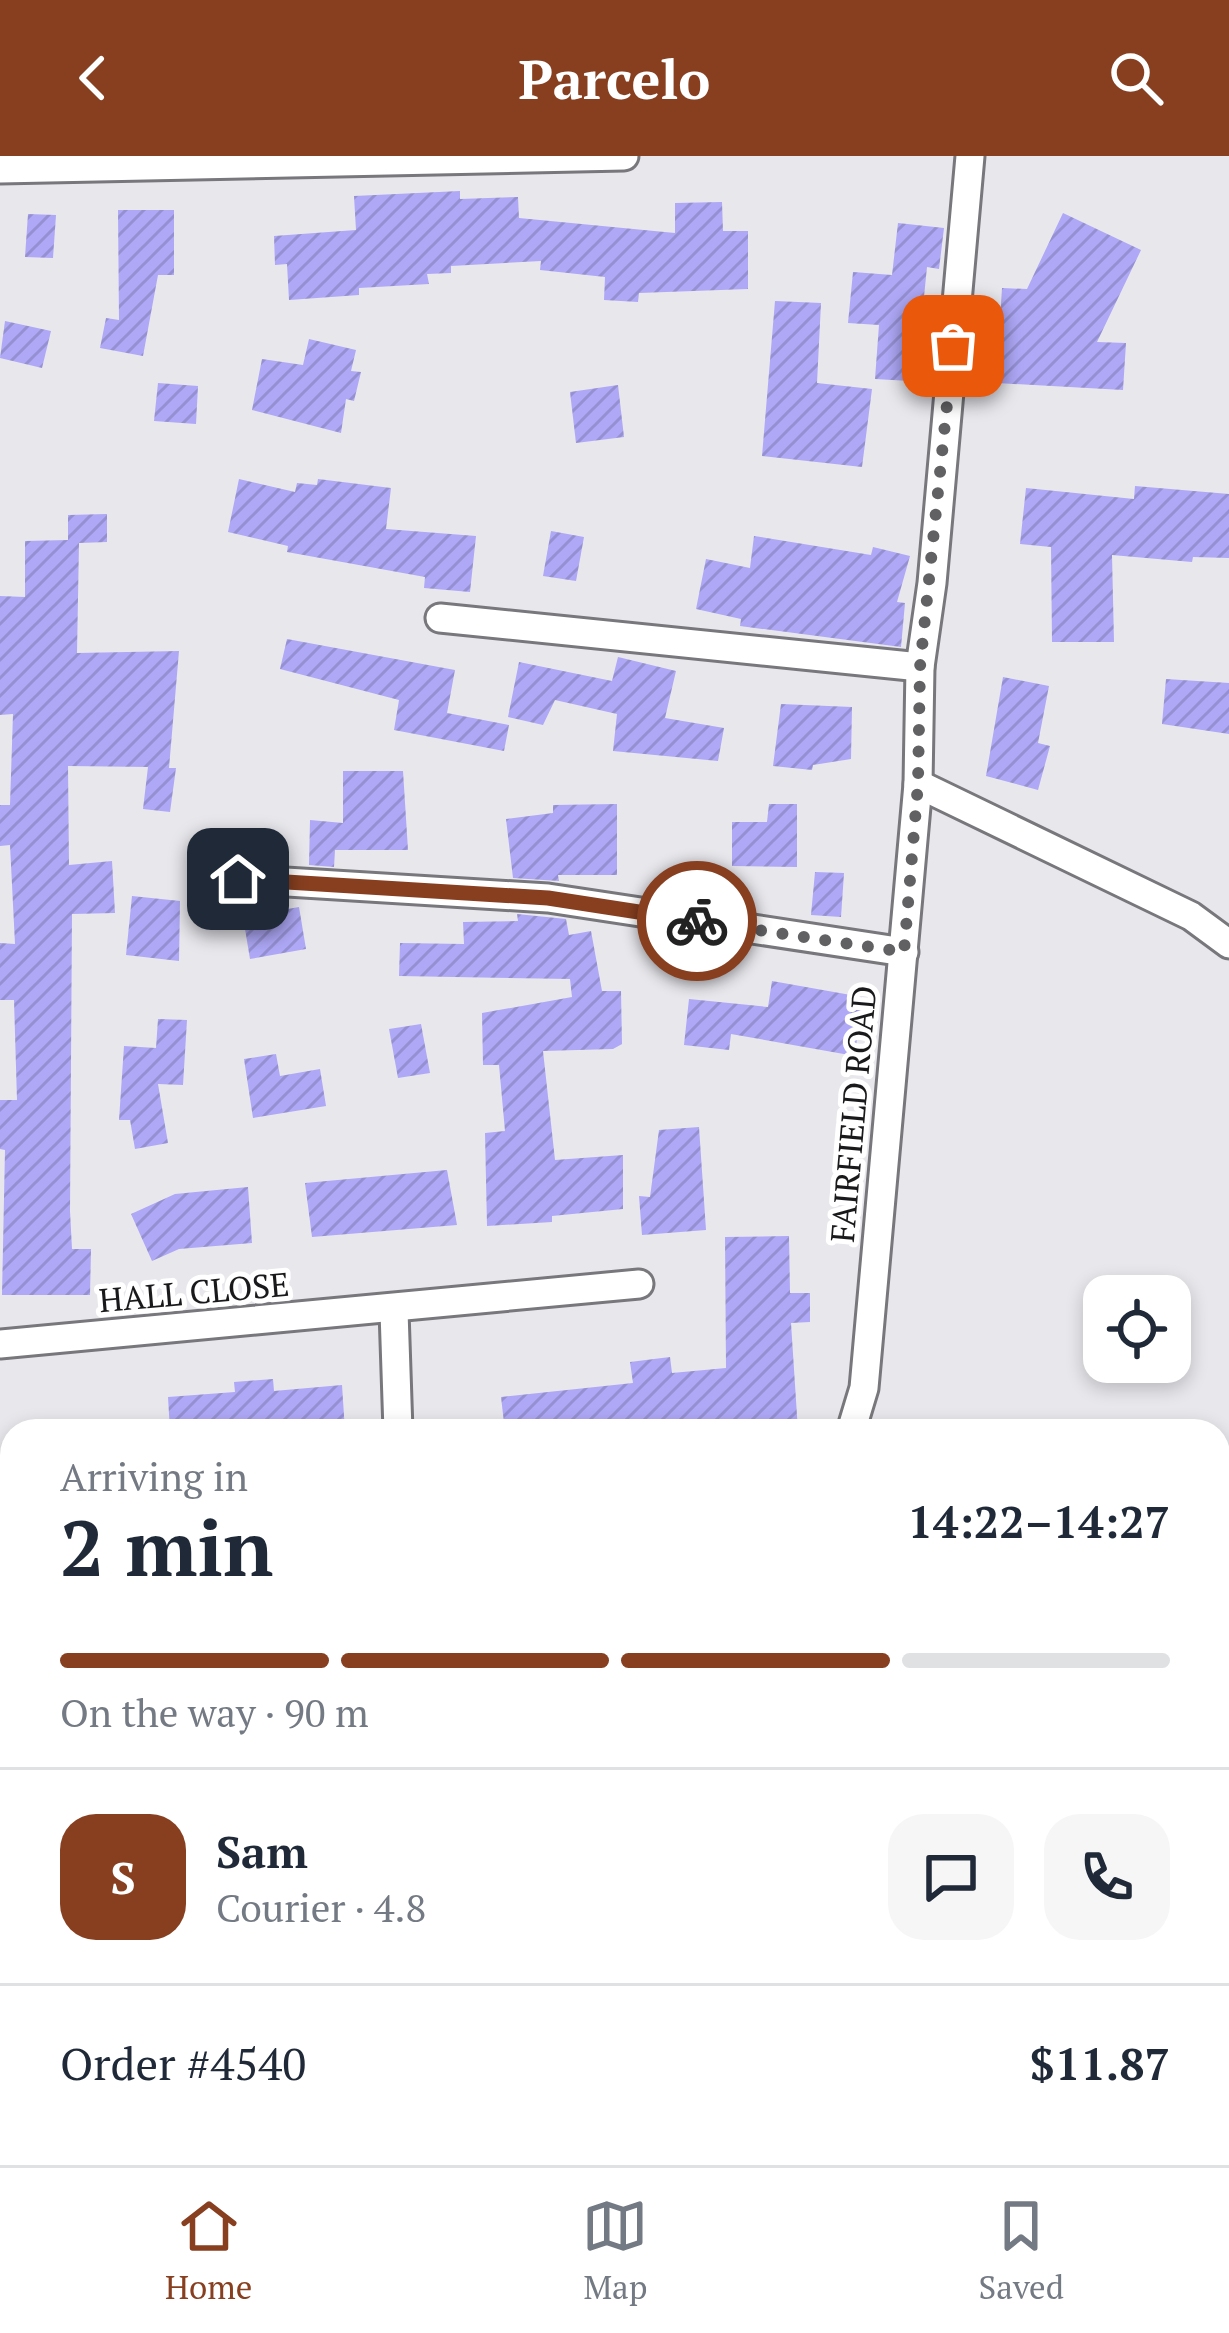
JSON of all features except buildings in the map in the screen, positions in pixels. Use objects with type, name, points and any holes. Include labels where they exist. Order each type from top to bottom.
[{"type":"street","points":[[0,169],[624,156]]},
{"type":"street","name":"FAIRFIELD ROAD","points":[[855,1419],[864,1388],[904,952],[918,784],[920,667],[932,583],[970,156]]},
{"type":"street","points":[[440,618],[920,667]]},
{"type":"street","points":[[918,784],[1191,916],[1229,944]]},
{"type":"street","points":[[238,879],[548,898],[904,952]]},
{"type":"street","name":"HALL CLOSE","points":[[0,1344],[394,1311],[639,1284]]},
{"type":"street","points":[[394,1311],[398,1419]]},
{"type":"way so far","points":[[697,921],[904,952],[918,784],[920,667],[953,346]]},
{"type":"route","points":[[238,879],[548,898],[697,921]]}]
